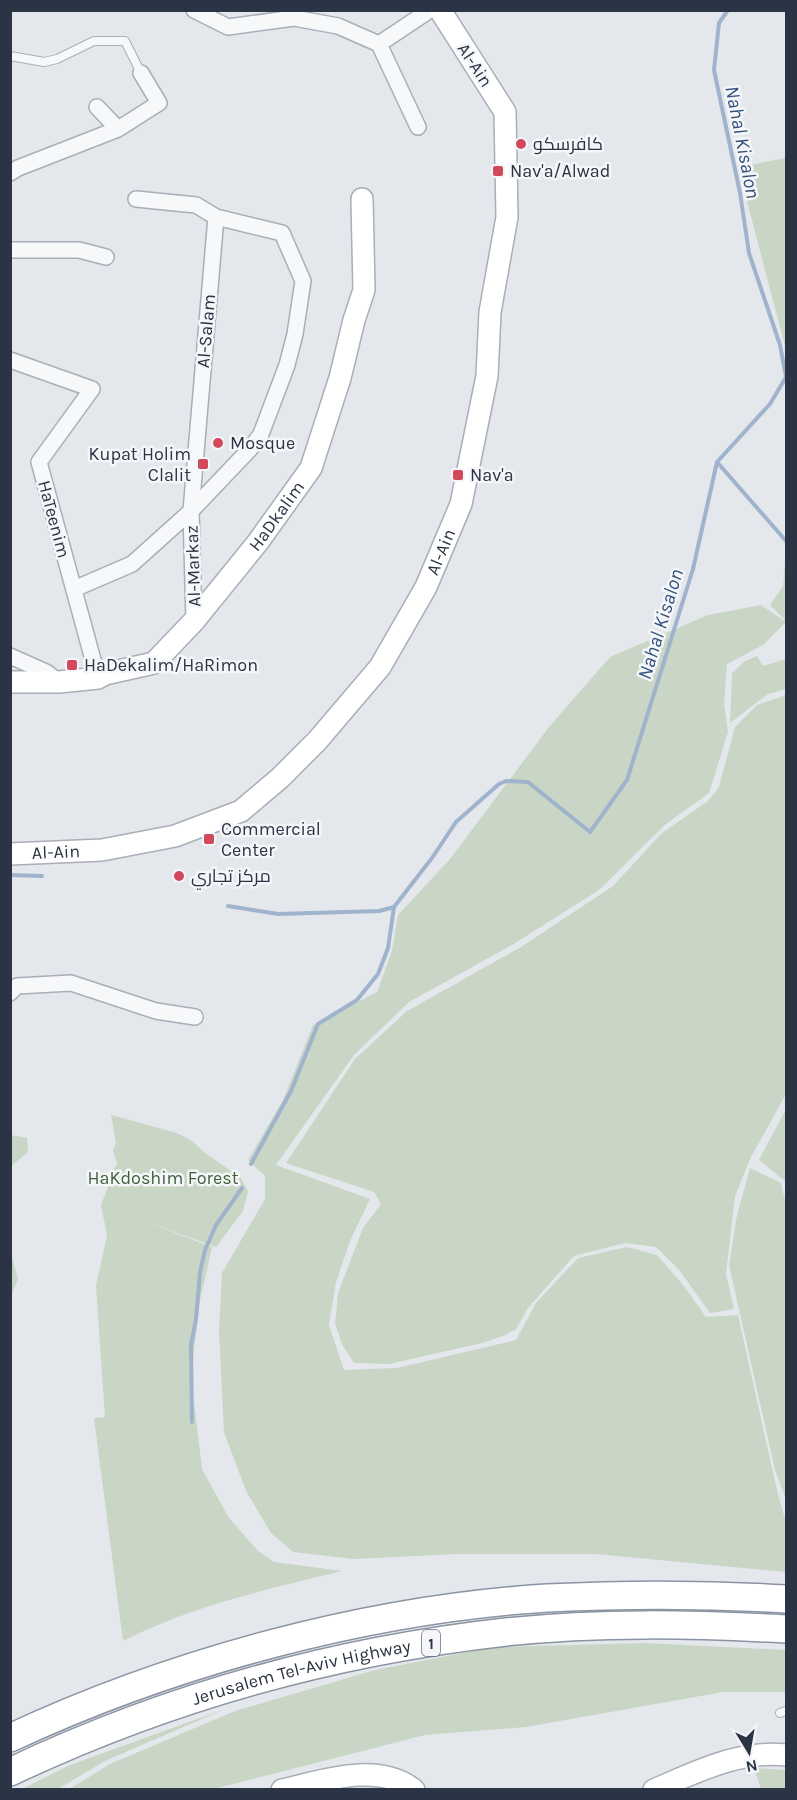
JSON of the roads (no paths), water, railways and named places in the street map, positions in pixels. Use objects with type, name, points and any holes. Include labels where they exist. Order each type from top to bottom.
[{"type":"highway","name":"Jerusalem Tel-Aviv Highway","points":[[10,1738],[89,1704],[150,1682],[281,1642],[392,1618],[452,1608],[546,1598],[682,1594],[786,1599]]},
{"type":"highway","name":"Jerusalem Tel-Aviv Highway","points":[[10,1772],[88,1737],[170,1707],[279,1674],[445,1640],[517,1631],[622,1626],[682,1625],[786,1629]]},
{"type":"highway","points":[[10,1730],[150,1682]]},
{"type":"highway","points":[[10,1778],[88,1737]]},
{"type":"street","points":[[194,10],[228,27],[294,18],[338,26],[380,44],[418,127]]},
{"type":"street","points":[[380,44],[429,10]]},
{"type":"street","name":"Al-Ain","points":[[10,854],[102,850],[175,836],[241,811],[280,778],[317,741],[380,667],[426,586],[461,504],[487,376],[489,312],[507,217],[506,112],[440,10]]},
{"type":"street","points":[[10,173],[118,129],[159,103],[141,73]]},
{"type":"street","points":[[97,107],[118,129]]},
{"type":"street","points":[[74,589],[132,564],[191,511],[250,449],[261,434],[282,381],[295,334],[303,281],[282,233],[216,217],[196,205],[136,199]]},
{"type":"street","name":"HaDkalim","points":[[10,682],[59,682],[98,678],[105,674],[154,663],[195,621],[258,542],[311,468],[340,378],[364,290],[362,199]]},
{"type":"street","name":"Al-Salam","points":[[191,511],[216,217]]},
{"type":"street","points":[[10,250],[79,250],[106,257]]},
{"type":"street","name":"HaTeenim","points":[[10,360],[92,389],[39,462],[98,678]]},
{"type":"street","name":"Al-Markaz","points":[[191,511],[195,621]]},
{"type":"street","points":[[10,656],[46,672],[59,682]]},
{"type":"street","points":[[10,993],[17,986],[71,983],[156,1011],[195,1017]]},
{"type":"street","points":[[654,1790],[720,1763],[752,1754],[786,1755]]},
{"type":"street","points":[[282,1790],[305,1787],[332,1779],[372,1776],[401,1781],[414,1790]]},
{"type":"lane","points":[[10,56],[44,62],[57,59],[94,41],[125,41],[141,73]]},
{"type":"waterway","name":"Nahal Kisalon","points":[[228,906],[278,914],[379,911],[394,907],[432,858],[456,822],[499,784],[506,781],[528,782],[590,832],[627,780],[693,569],[717,462],[770,404],[786,377],[780,345],[749,253],[740,193],[714,70],[719,23],[728,10]]},
{"type":"waterway","points":[[717,462],[786,541]]},
{"type":"waterway","points":[[10,875],[42,876]]},
{"type":"waterway","points":[[251,1164],[291,1091],[318,1024],[357,1000],[378,974],[388,948],[394,907]]},
{"type":"waterway","points":[[192,1422],[191,1345],[200,1272],[205,1250],[216,1225],[242,1188]]},
{"type":"place","name":"كافرسكو","points":[[521,144]]},
{"type":"place","name":"Nav'a/Alwad","points":[[498,171]]},
{"type":"place","name":"Mosque","points":[[218,443]]},
{"type":"place","name":"Kupat Holim Clalit","points":[[203,464]]},
{"type":"place","name":"Nav'a","points":[[458,475]]},
{"type":"place","name":"HaDekalim/HaRimon","points":[[72,665]]},
{"type":"place","name":"Commercial Center","points":[[209,839]]},
{"type":"place","name":"مركز تجاري","points":[[179,876]]},
{"type":"park label","name":"HaKdoshim Forest","points":[[163,1178]]}]
